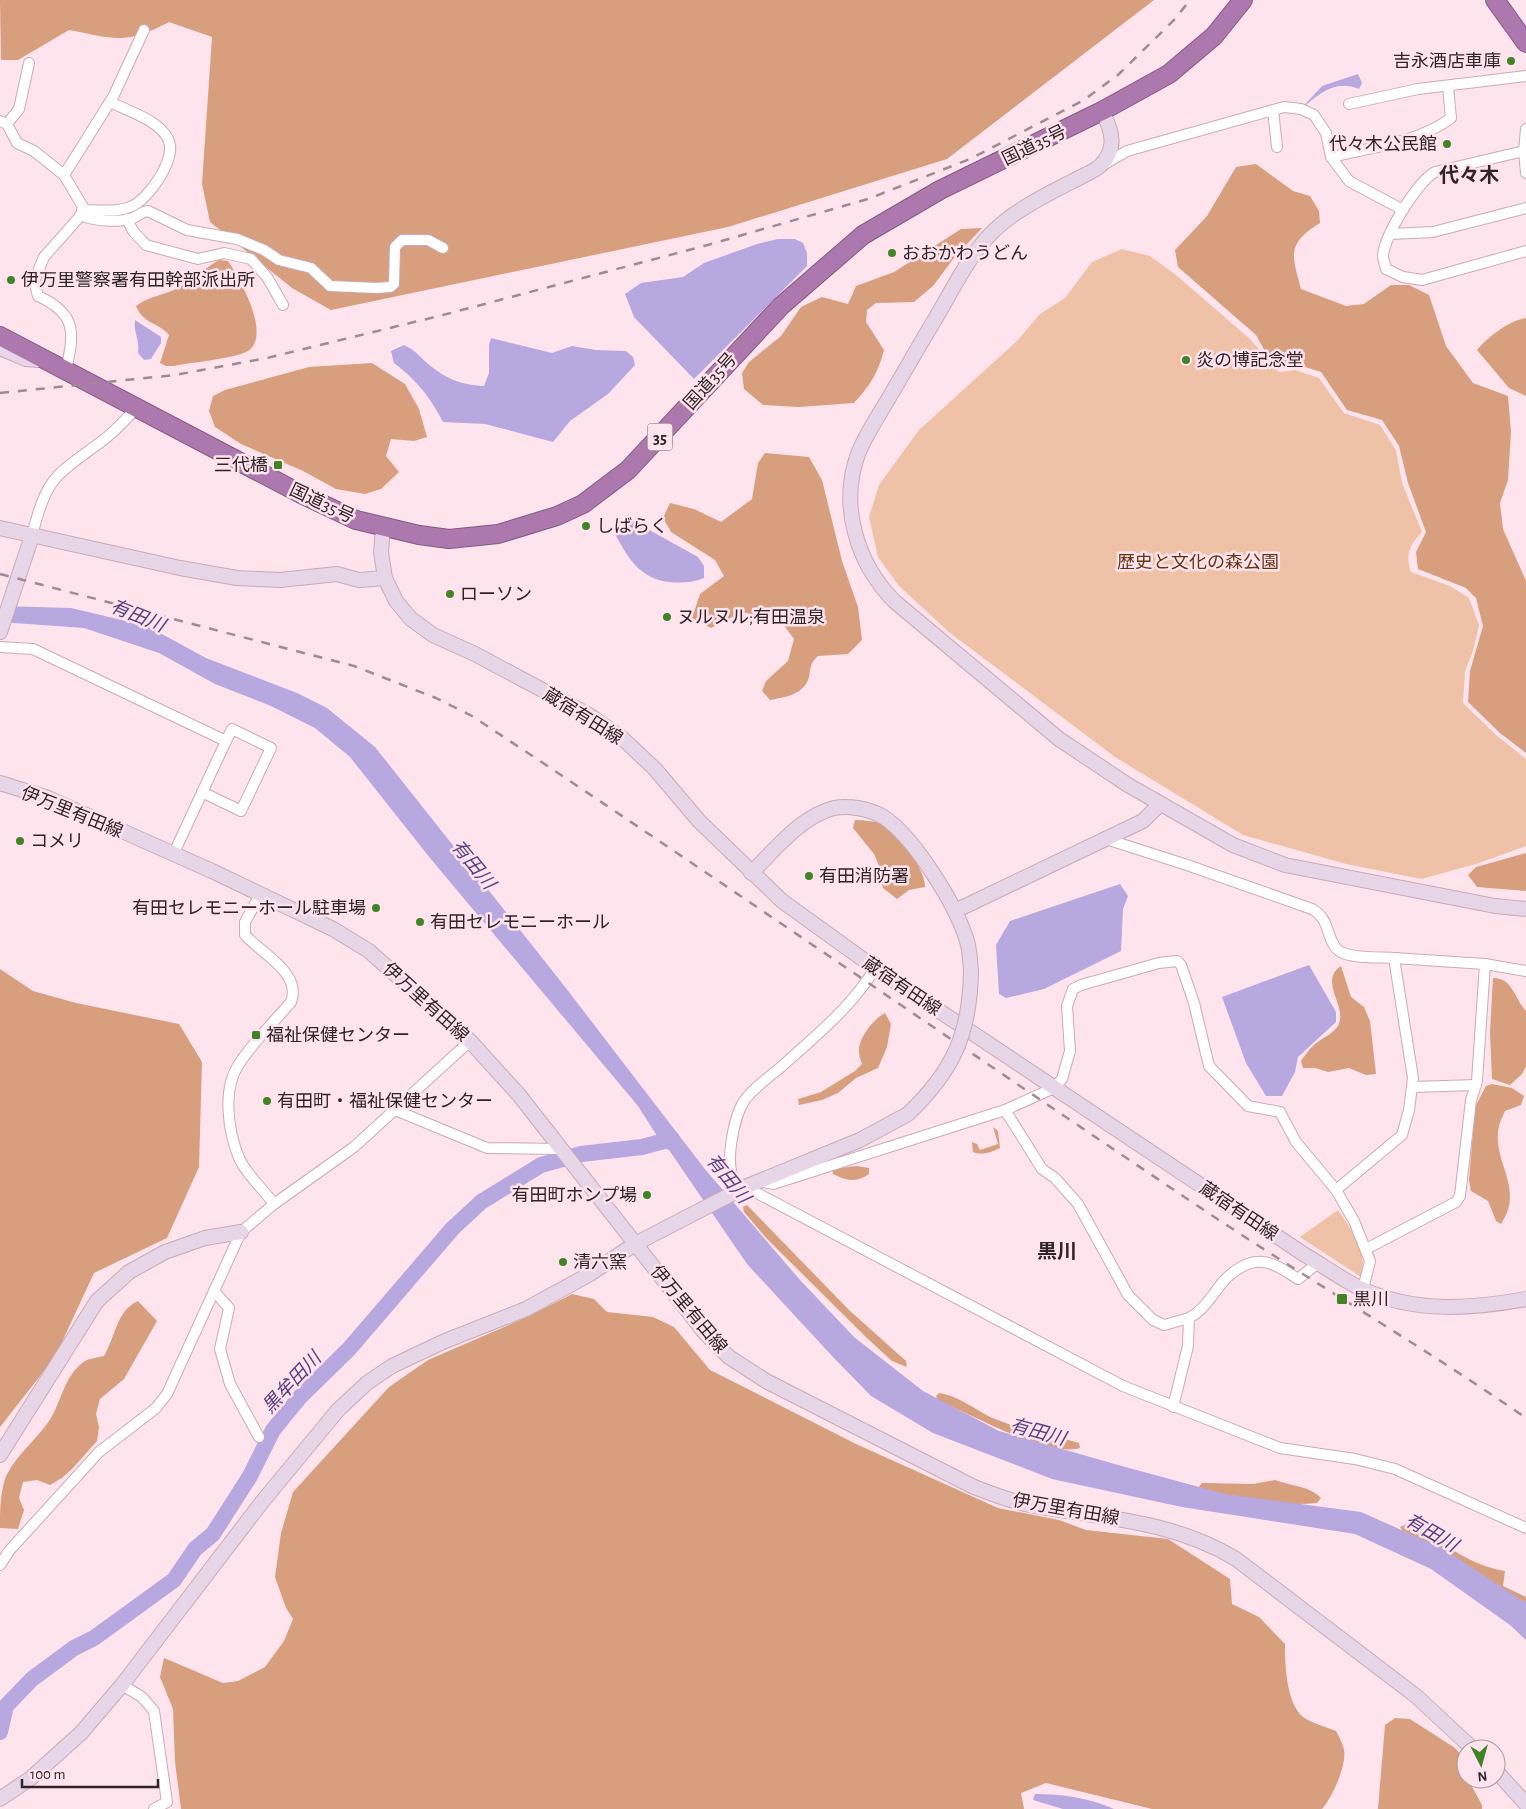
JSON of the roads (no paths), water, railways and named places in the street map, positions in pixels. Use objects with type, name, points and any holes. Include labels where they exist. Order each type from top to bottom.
[{"type":"highway","name":"国道35号","points":[[0,336],[301,494],[356,520],[382,528],[449,539],[498,534],[557,516],[583,504],[628,470],[781,306],[863,235],[940,190],[1102,111],[1169,74],[1214,36],[1243,0]]},
{"type":"highway","points":[[1495,0],[1525,45]]},
{"type":"street","points":[[64,175],[110,102],[144,30]]},
{"type":"street","points":[[29,63],[19,109],[4,123],[17,142],[34,151],[64,175],[83,207],[81,213],[44,257],[34,281],[38,296],[51,302],[71,325],[73,338],[66,370]]},
{"type":"street","points":[[1349,104],[1418,89],[1526,76]]},
{"type":"street","points":[[1331,157],[1423,134],[1438,128],[1451,118],[1448,86]]},
{"type":"street","points":[[81,213],[134,205],[166,168],[170,159],[169,141],[156,126],[110,102]]},
{"type":"street","points":[[1403,210],[1350,181],[1331,157],[1326,133],[1314,115],[1292,107],[1273,110],[1126,151],[1020,210],[999,226],[973,256],[872,426],[858,455],[851,482],[850,504],[854,530],[869,570],[879,585],[894,601],[1059,739],[1092,763],[1160,804],[1233,845],[1285,865],[1495,906],[1526,909]]},
{"type":"street","points":[[1273,110],[1277,147]]},
{"type":"street","points":[[1100,167],[1112,147],[1112,129],[1102,111]]},
{"type":"street","points":[[1526,129],[1524,151],[1526,173]]},
{"type":"street","points":[[1524,151],[1434,172],[1426,177],[1403,210],[1383,256],[1386,269],[1403,277],[1422,280],[1526,251]]},
{"type":"street","points":[[1391,234],[1433,232],[1526,208]]},
{"type":"street","points":[[81,213],[90,219],[127,219],[148,211],[187,230],[238,239],[264,250],[279,260],[311,268],[330,286],[342,288],[390,287],[394,284],[395,247],[402,240],[428,240],[443,248]]},
{"type":"street","points":[[127,219],[133,231],[146,245],[198,259],[224,253],[251,259],[267,277],[283,305]]},
{"type":"street","points":[[0,348],[26,359],[46,361]]},
{"type":"street","points":[[0,632],[32,536],[39,507],[47,488],[59,472],[104,440],[138,407]]},
{"type":"street","points":[[0,528],[180,568],[237,578],[280,580],[337,574],[359,580],[385,578]]},
{"type":"street","name":"蔵宿有田線","points":[[382,528],[381,552],[385,578],[396,601],[411,619],[432,636],[475,654],[589,715],[622,738],[656,769],[699,821],[751,873],[782,901],[875,968],[1318,1263],[1363,1290],[1393,1301],[1447,1308],[1473,1307],[1526,1299]]},
{"type":"street","points":[[0,647],[33,649],[226,741]]},
{"type":"street","points":[[173,855],[202,792],[232,729],[271,748],[241,811],[202,792]]},
{"type":"street","name":"伊万里有田線","points":[[0,783],[48,798],[333,929],[369,951],[470,1041],[519,1095],[705,1333],[729,1357],[766,1381],[974,1487],[1028,1504],[1168,1528],[1212,1544],[1236,1559],[1416,1696],[1462,1739]]},
{"type":"street","points":[[955,911],[1143,821],[1160,804]]},
{"type":"street","points":[[0,1799],[51,1762],[81,1733],[122,1685],[262,1502],[338,1410],[367,1383],[392,1366],[445,1341],[526,1308],[590,1274],[635,1244],[695,1212],[759,1181],[860,1140],[908,1114],[942,1078],[952,1062],[962,1038],[968,1015],[971,971],[967,941],[955,911],[910,841],[883,816],[869,810],[853,807],[836,808],[814,815],[751,873]]},
{"type":"street","points":[[1106,839],[1312,909],[1319,913],[1338,950],[1346,954],[1485,964],[1526,971]]},
{"type":"street","points":[[260,895],[245,922],[245,935],[271,958],[291,980],[295,993],[292,1002],[238,1065],[229,1085],[229,1106],[233,1135],[240,1159],[274,1204]]},
{"type":"street","points":[[1336,1190],[1402,1135],[1409,1110],[1412,1086],[1410,1048],[1394,958]]},
{"type":"street","points":[[759,1181],[773,1184],[1005,1110],[1054,1088],[1062,1079],[1070,1051],[1067,1006],[1073,989],[1081,985],[1160,963],[1177,961],[1181,965],[1194,1003],[1209,1066],[1248,1106],[1280,1112],[1296,1142],[1336,1190],[1354,1221],[1370,1261],[1363,1290]]},
{"type":"street","points":[[1366,1249],[1456,1202],[1460,1196],[1471,1100],[1476,1085],[1485,964]]},
{"type":"street","points":[[875,968],[867,982],[811,1040],[745,1100],[738,1116],[730,1152],[732,1176],[745,1188],[1123,1386],[1280,1448],[1355,1459],[1395,1470],[1526,1528]]},
{"type":"street","points":[[0,1565],[9,1551],[99,1452],[156,1408],[167,1394],[241,1232],[274,1204],[354,1147],[470,1041]]},
{"type":"street","points":[[1412,1086],[1476,1085]]},
{"type":"street","points":[[394,1110],[487,1148],[562,1149]]},
{"type":"street","points":[[1005,1110],[1042,1169],[1055,1178],[1078,1204],[1128,1295],[1153,1320],[1164,1324],[1189,1318],[1197,1314],[1224,1280],[1240,1268],[1263,1262],[1278,1267],[1298,1279],[1318,1263]]},
{"type":"street","points":[[0,1455],[97,1301],[129,1272],[165,1252],[205,1238],[241,1232]]},
{"type":"street","points":[[214,1291],[229,1308],[220,1349],[230,1384],[259,1437]]},
{"type":"street","points":[[1173,1407],[1188,1346],[1189,1318]]},
{"type":"street","points":[[122,1685],[142,1697],[154,1711],[167,1802],[154,1809]]},
{"type":"street","points":[[1506,1782],[1526,1804]]},
{"type":"waterway","name":"黒牟田川","points":[[0,1732],[6,1706],[32,1679],[74,1648],[94,1638],[174,1580],[195,1549],[213,1534],[250,1476],[273,1430],[300,1397],[349,1349],[452,1229],[481,1202],[541,1165],[581,1154],[642,1147],[672,1139]]},
{"type":"railway","points":[[0,393],[175,375],[267,358],[443,315],[704,246],[868,199],[970,159],[1084,100],[1119,74],[1175,19],[1190,0]]},
{"type":"railway","points":[[0,574],[354,666],[436,698],[472,716],[1189,1200],[1443,1362],[1526,1418]]},
{"type":"place","name":"吉永酒店車庫","points":[[1511,61]]},
{"type":"place","name":"代々木公民館","points":[[1447,144]]},
{"type":"place","name":"おおかわうどん","points":[[892,253]]},
{"type":"place","name":"伊万里警察署有田幹部派出所","points":[[11,280]]},
{"type":"place","name":"炎の博記念堂","points":[[1186,360]]},
{"type":"place","name":"三代橋","points":[[278,465]]},
{"type":"place","name":"しばらく","points":[[586,526]]},
{"type":"place","name":"ローソン","points":[[450,594]]},
{"type":"place","name":"ヌルヌル;有田温泉","points":[[667,617]]},
{"type":"place","name":"コメリ","points":[[20,841]]},
{"type":"place","name":"有田消防署","points":[[809,876]]},
{"type":"place","name":"有田セレモニーホール駐車場","points":[[376,908]]},
{"type":"place","name":"有田セレモニーホール","points":[[420,922]]},
{"type":"place","name":"福祉保健センター","points":[[256,1035]]},
{"type":"place","name":"有田町・福祉保健センター","points":[[267,1101]]},
{"type":"place","name":"有田町ホンプ場","points":[[647,1195]]},
{"type":"place","name":"清六窯","points":[[563,1262]]},
{"type":"place","name":"黒川","points":[[1342,1299]]},
{"type":"district","name":"代々木","points":[[1469,175]]},
{"type":"district","name":"黒川","points":[[1057,1251]]},
{"type":"park label","name":"歴史と文化の森公園","points":[[1198,562]]},
{"type":"water label","name":"有田川","points":[[138,615]]},
{"type":"water label","name":"有田川","points":[[474,864]]},
{"type":"water label","name":"有田川","points":[[729,1178]]},
{"type":"water label","name":"有田川","points":[[1038,1431]]},
{"type":"water label","name":"有田川","points":[[1432,1532]]}]
